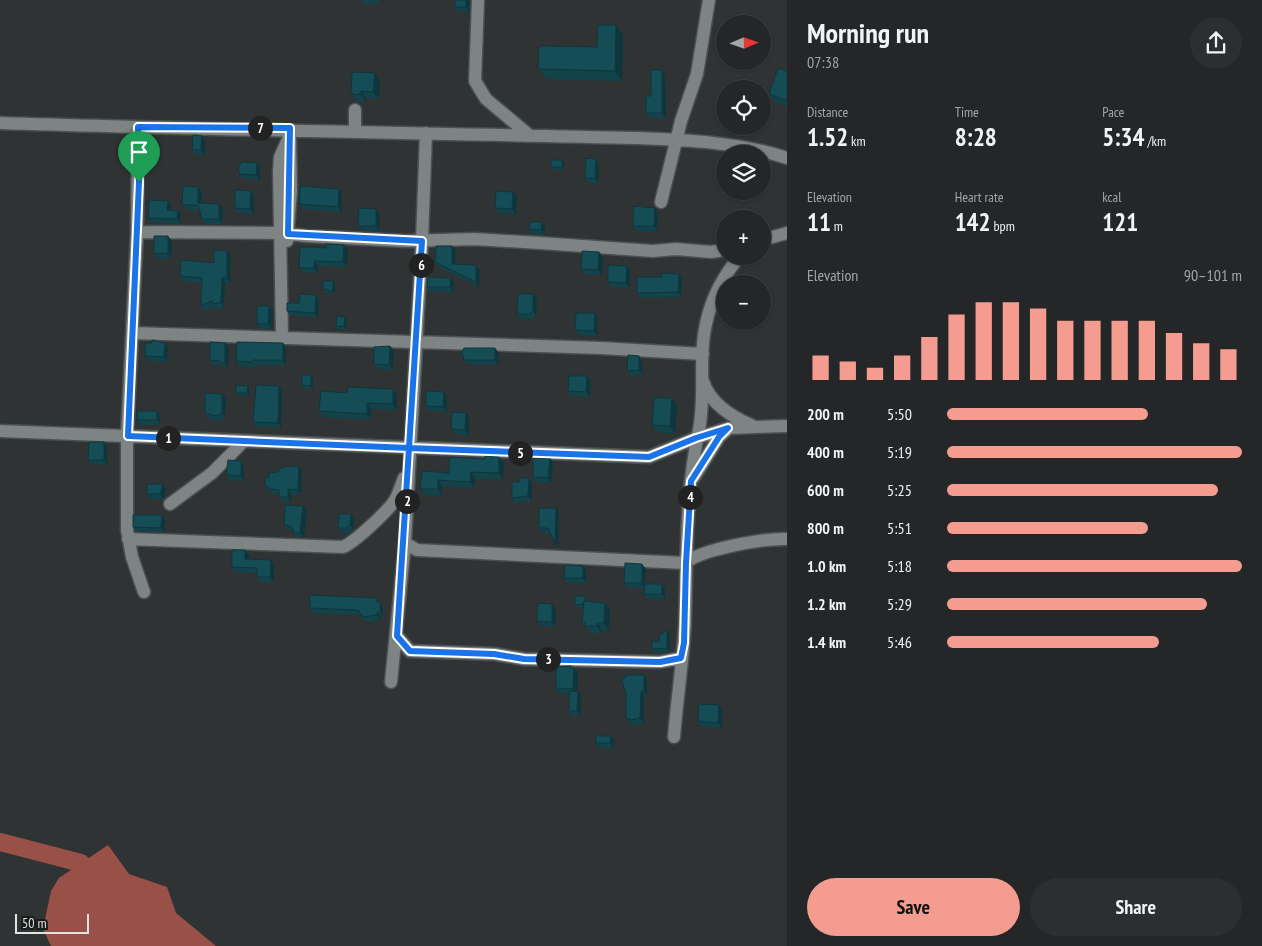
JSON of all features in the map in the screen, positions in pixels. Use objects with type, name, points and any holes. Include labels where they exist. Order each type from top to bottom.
[{"type":"street","points":[[478,0],[475,81],[486,100],[529,135]]},
{"type":"street","points":[[661,202],[676,140],[697,74],[709,0]]},
{"type":"street","points":[[355,110],[355,130]]},
{"type":"street","points":[[0,123],[290,132],[355,130],[529,135],[575,142],[676,140],[756,150],[787,158]]},
{"type":"street","points":[[138,127],[137,232],[128,436],[128,540],[144,592]]},
{"type":"street","points":[[282,337],[280,285],[284,233],[280,157],[290,132]]},
{"type":"street","points":[[391,682],[397,636],[404,543],[422,241],[426,132]]},
{"type":"street","points":[[137,232],[284,233],[422,241],[484,240],[654,252],[676,249],[716,251]]},
{"type":"street","points":[[771,237],[787,233]]},
{"type":"street","points":[[674,736],[684,643],[691,481],[696,438],[699,430],[706,325],[711,305],[732,265]]},
{"type":"street","points":[[132,333],[282,337],[703,354]]},
{"type":"street","points":[[703,381],[707,393],[719,405],[740,420],[754,426]]},
{"type":"street","points":[[0,432],[649,457],[696,438],[728,428],[787,426]]},
{"type":"street","points":[[691,481],[719,437],[728,428]]},
{"type":"street","points":[[170,504],[212,473],[243,442]]},
{"type":"street","points":[[128,540],[343,547],[352,544],[387,510],[395,499],[408,470]]},
{"type":"street","points":[[404,543],[417,550],[686,563],[694,556],[724,548],[770,539],[787,539]]},
{"type":"street","points":[[397,636],[410,651],[494,654],[524,659],[660,662],[681,658]]},
{"type":"shaded area","points":[[108,845],[129,874],[167,887],[176,913],[216,946],[51,946],[43,929],[51,891],[59,878]]},
{"type":"building","points":[[455,0],[466,0],[466,7],[455,7]]},
{"type":"building","points":[[598,25],[616,25],[615,71],[538,68],[539,48],[542,46],[597,47]]},
{"type":"building","points":[[778,68],[787,71],[787,101],[771,95],[771,88]]},
{"type":"building","points":[[651,70],[662,70],[662,113],[646,113],[646,96],[651,96]]},
{"type":"building","points":[[352,72],[375,73],[373,92],[361,91],[361,93],[356,95],[351,93]]},
{"type":"building","points":[[193,135],[202,136],[201,150],[192,150]]},
{"type":"building","points":[[586,158],[596,159],[595,178],[585,178]]},
{"type":"building","points":[[551,160],[562,160],[562,167],[551,167]]},
{"type":"building","points":[[241,162],[257,163],[256,175],[240,174],[238,169]]},
{"type":"building","points":[[183,186],[198,187],[198,203],[219,204],[219,219],[202,219],[198,205],[182,205]]},
{"type":"building","points":[[300,186],[339,189],[338,207],[299,204]]},
{"type":"building","points":[[235,190],[251,191],[250,209],[235,208]]},
{"type":"building","points":[[496,191],[513,192],[512,209],[495,208]]},
{"type":"building","points":[[149,200],[168,201],[167,210],[178,211],[177,219],[148,218]]},
{"type":"building","points":[[634,206],[655,208],[654,226],[633,226]]},
{"type":"building","points":[[359,208],[376,209],[376,226],[358,226]]},
{"type":"building","points":[[530,222],[542,222],[541,230],[529,229]]},
{"type":"building","points":[[154,236],[168,236],[168,253],[154,254]]},
{"type":"building","points":[[326,244],[344,245],[343,262],[315,261],[314,268],[299,268],[300,249],[303,247],[326,248]]},
{"type":"building","points":[[436,246],[452,246],[452,264],[476,265],[476,282],[435,262]]},
{"type":"building","points":[[214,250],[227,251],[227,278],[222,278],[221,302],[214,304],[212,301],[201,306],[202,278],[180,276],[181,260],[214,263]]},
{"type":"building","points":[[582,251],[599,252],[598,270],[581,269]]},
{"type":"building","points":[[608,265],[627,266],[626,283],[608,282]]},
{"type":"building","points":[[662,273],[679,274],[678,292],[637,293],[637,277],[662,277]]},
{"type":"building","points":[[428,277],[451,278],[450,287],[427,287]]},
{"type":"building","points":[[323,281],[333,281],[333,291],[323,289]]},
{"type":"building","points":[[300,294],[316,295],[315,313],[287,311],[287,303],[299,303]]},
{"type":"building","points":[[518,294],[533,294],[533,311],[529,314],[517,314]]},
{"type":"building","points":[[257,306],[269,306],[268,324],[257,324]]},
{"type":"building","points":[[576,313],[595,313],[594,331],[575,330]]},
{"type":"building","points":[[337,316],[345,317],[344,326],[336,327]]},
{"type":"building","points":[[152,340],[165,343],[164,357],[145,356],[145,343],[152,343]]},
{"type":"building","points":[[210,342],[225,343],[225,364],[220,361],[210,360]]},
{"type":"building","points":[[237,342],[283,343],[283,360],[236,361]]},
{"type":"building","points":[[390,346],[389,365],[374,364],[374,347]]},
{"type":"building","points":[[464,348],[495,348],[495,360],[464,360],[462,352]]},
{"type":"building","points":[[628,355],[639,356],[639,370],[627,371]]},
{"type":"building","points":[[302,375],[311,375],[311,386],[302,385]]},
{"type":"building","points":[[569,376],[587,376],[586,392],[568,391]]},
{"type":"building","points":[[236,385],[248,386],[247,393],[236,393]]},
{"type":"building","points":[[256,385],[279,386],[278,423],[253,422]]},
{"type":"building","points":[[348,387],[393,389],[393,404],[367,403],[367,414],[319,411],[321,391],[347,393]]},
{"type":"building","points":[[426,391],[444,392],[443,407],[426,406]]},
{"type":"building","points":[[205,393],[222,394],[222,413],[217,416],[205,413]]},
{"type":"building","points":[[654,398],[672,398],[670,426],[652,425]]},
{"type":"building","points":[[137,411],[157,411],[157,420],[137,420]]},
{"type":"building","points":[[452,412],[466,413],[465,430],[451,429]]},
{"type":"building","points":[[89,442],[104,442],[104,460],[88,460]]},
{"type":"building","points":[[485,456],[499,457],[499,473],[471,472],[470,482],[438,480],[438,489],[420,489],[422,471],[449,473],[450,457],[485,459]]},
{"type":"building","points":[[533,458],[550,458],[548,478],[533,477]]},
{"type":"building","points":[[228,460],[241,461],[241,476],[226,475]]},
{"type":"building","points":[[299,466],[298,490],[288,489],[288,497],[279,497],[279,490],[268,489],[268,486],[265,486],[265,478],[269,478],[269,472],[276,473],[282,467]]},
{"type":"building","points":[[520,478],[529,478],[528,496],[512,498],[512,482],[520,482]]},
{"type":"building","points":[[147,484],[163,484],[160,494],[147,494]]},
{"type":"building","points":[[285,505],[303,506],[300,533],[293,532],[293,528],[284,525]]},
{"type":"building","points":[[539,508],[556,508],[555,543],[548,528],[539,528]]},
{"type":"building","points":[[339,514],[351,514],[350,525],[346,528],[338,528]]},
{"type":"building","points":[[133,515],[162,515],[161,528],[133,527]]},
{"type":"building","points":[[232,550],[245,550],[245,559],[271,560],[270,577],[257,577],[257,568],[232,567]]},
{"type":"building","points":[[625,563],[642,564],[642,583],[624,583]]},
{"type":"building","points":[[565,565],[583,566],[583,578],[564,578]]},
{"type":"building","points":[[645,584],[662,584],[662,594],[644,594]]},
{"type":"building","points":[[310,595],[377,598],[377,602],[380,602],[380,612],[377,612],[377,615],[363,617],[358,610],[310,608]]},
{"type":"building","points":[[575,596],[585,596],[583,604],[575,605]]},
{"type":"building","points":[[584,601],[605,603],[604,623],[597,623],[597,626],[585,626],[585,623],[582,622]]},
{"type":"building","points":[[538,603],[552,604],[552,622],[537,621]]},
{"type":"building","points":[[667,630],[667,648],[652,649],[652,641],[659,642],[659,636]]},
{"type":"building","points":[[571,666],[574,669],[573,689],[556,688],[556,667]]},
{"type":"building","points":[[626,675],[644,675],[644,691],[641,691],[640,718],[631,720],[626,718],[626,692],[622,682]]},
{"type":"building","points":[[570,691],[578,692],[577,711],[569,711]]},
{"type":"building","points":[[699,704],[719,705],[718,723],[698,721]]},
{"type":"building","points":[[596,736],[611,736],[610,743],[596,743]]},
{"type":"waterway","points":[[0,842],[81,863]]},
{"type":"route","points":[[139,182],[128,436],[326,446],[409,448],[397,636],[400,642],[410,651],[494,654],[524,659],[660,662],[681,658],[684,643],[691,481],[719,437],[728,428],[696,438],[649,457],[409,448],[422,241],[288,234],[291,190],[290,128],[176,129],[138,127],[139,182]]}]
